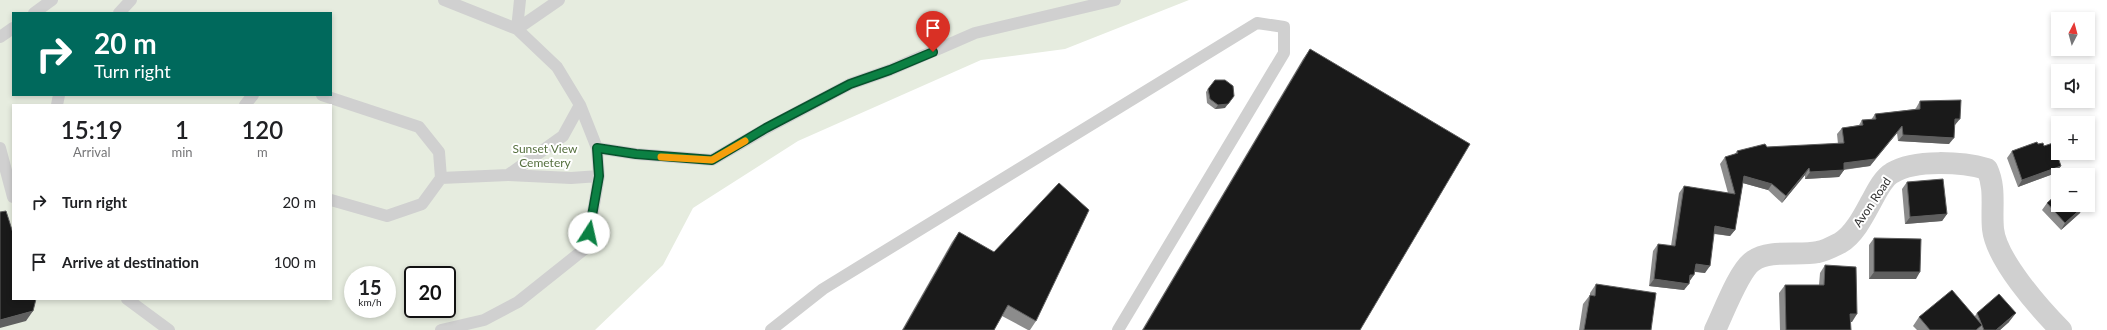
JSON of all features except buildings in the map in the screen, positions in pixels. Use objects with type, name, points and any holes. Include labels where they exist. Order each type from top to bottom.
[{"type":"street","name":"Avon Road","points":[[1716,330],[1740,279],[1752,261],[1773,254],[1819,252],[1842,242],[1860,221],[1879,188],[1891,173],[1908,166],[1924,164],[1975,166],[1987,169],[1992,181],[1993,230],[2002,257],[2061,330]]},
{"type":"lane","points":[[35,12],[52,0]]},
{"type":"lane","points":[[120,12],[131,0]]},
{"type":"lane","points":[[441,330],[484,320],[518,302],[587,247],[599,176],[597,148],[580,105],[557,67],[517,29],[444,0]]},
{"type":"lane","points":[[517,29],[520,0]]},
{"type":"lane","points":[[517,29],[559,0]]},
{"type":"lane","points":[[597,148],[636,154],[712,160],[766,128],[850,84],[890,70],[975,33],[1114,0]]},
{"type":"lane","points":[[771,330],[823,289],[1257,23],[1284,27],[1284,53],[1118,330]]},
{"type":"lane","points":[[0,37],[12,29]]},
{"type":"lane","points":[[246,104],[252,96]]},
{"type":"lane","points":[[325,96],[419,127],[439,152],[441,178],[422,204],[387,216],[332,200]]},
{"type":"lane","points":[[508,175],[563,136],[580,105]]},
{"type":"lane","points":[[0,148],[12,193]]},
{"type":"lane","points":[[441,178],[508,175],[571,178],[599,176]]},
{"type":"lane","points":[[128,300],[170,330]]},
{"type":"green space","name":"Sunset View Cemetery","points":[[0,0],[1189,0],[1065,49],[981,60],[798,141],[693,208],[663,265],[595,330],[0,330]]},
{"type":"slow traffic","points":[[661,157],[712,160],[745,141]]},
{"type":"route","points":[[589,233],[599,176],[597,148],[678,159],[712,160],[766,128],[850,84],[890,70],[933,52]]}]
